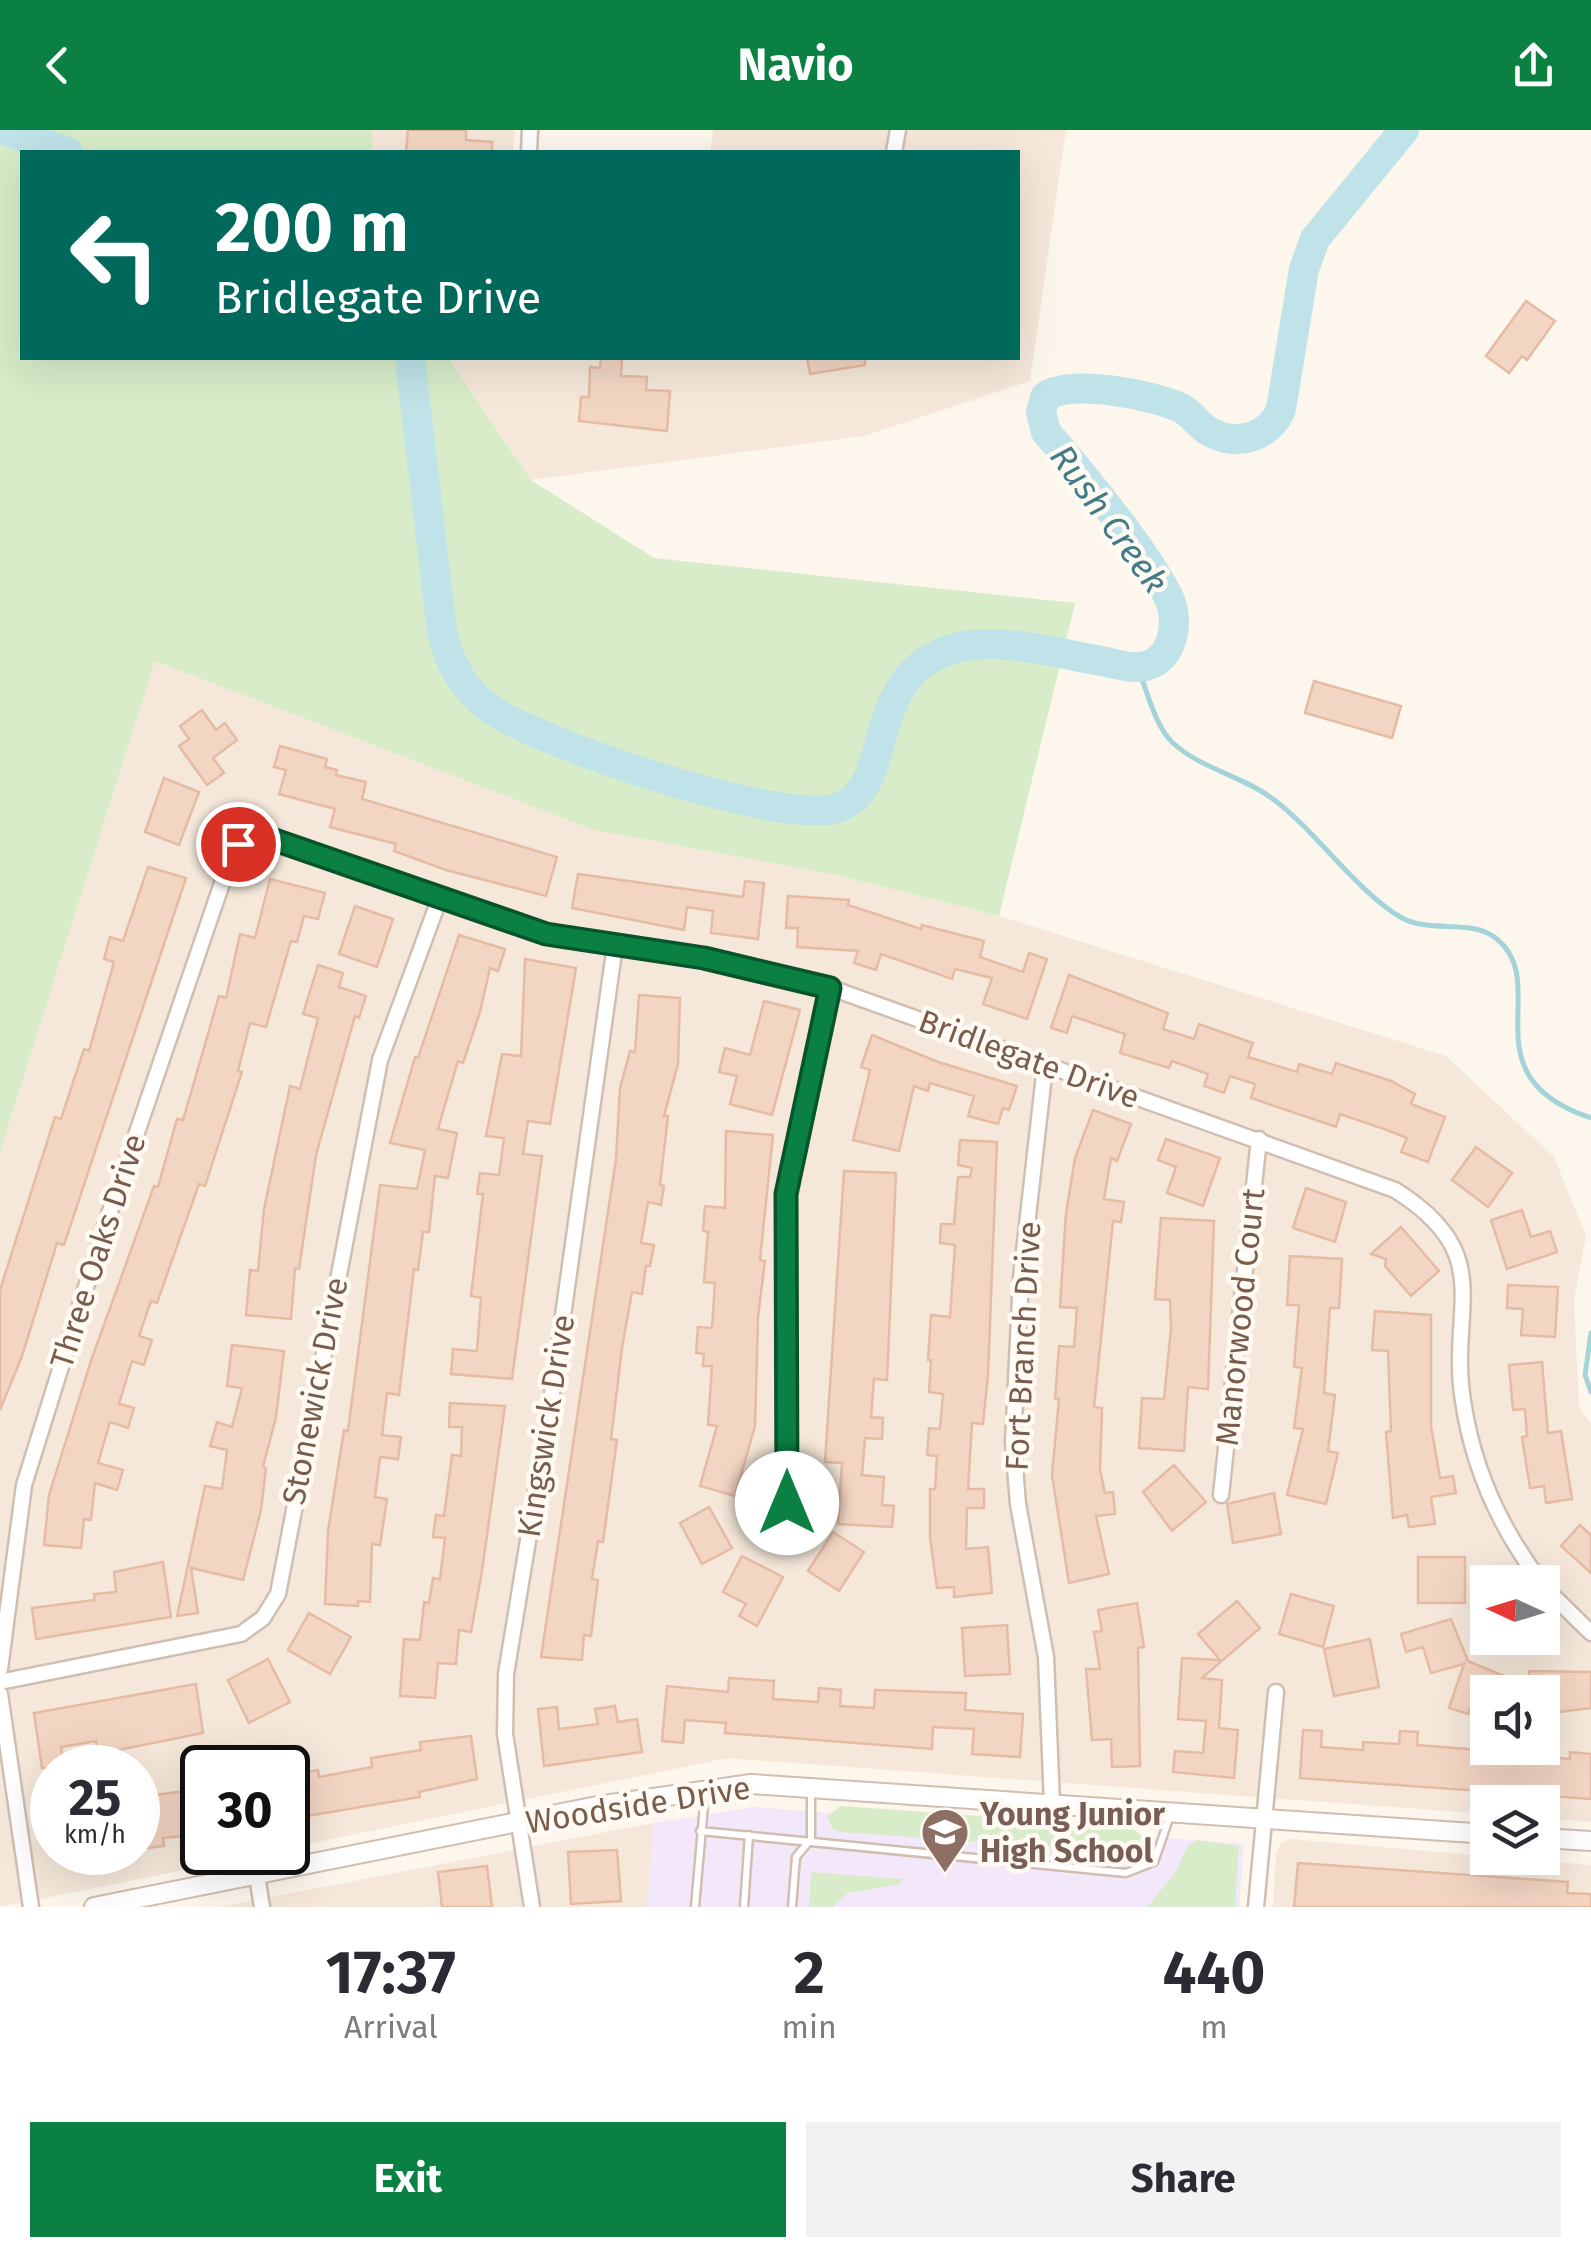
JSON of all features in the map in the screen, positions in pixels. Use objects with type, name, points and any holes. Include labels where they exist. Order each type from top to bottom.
[{"type":"street","name":"Bridlegate Drive","points":[[242,841],[269,838],[546,934],[704,958],[830,988],[1395,1190],[1444,1231],[1465,1284],[1460,1373],[1474,1450],[1506,1535],[1528,1565]]},
{"type":"street","name":"Three Oaks Drive","points":[[0,1669],[24,1485],[105,1226],[242,841]]},
{"type":"street","name":"Stonewick Drive","points":[[0,1682],[241,1634],[263,1618],[278,1594],[380,1060],[439,900]]},
{"type":"street","name":"Kingswick Drive","points":[[532,1907],[504,1734],[506,1674],[551,1402],[615,945]]},
{"type":"street","points":[[787,1503],[786,1194],[830,988]]},
{"type":"street","name":"Fort Branch Drive","points":[[1045,1066],[1021,1278],[1013,1443],[1018,1504],[1046,1657],[1052,1803]]},
{"type":"street","name":"Manorwood Court","points":[[1221,1495],[1260,1139]]},
{"type":"street","name":"Bridlegate Drive","points":[[1560,1602],[1591,1633]]},
{"type":"street","points":[[1256,1907],[1276,1692]]},
{"type":"street","points":[[0,1694],[32,1907]]},
{"type":"street","name":"Woodside Drive","points":[[94,1907],[518,1822],[751,1784],[1470,1833]]},
{"type":"street","points":[[1560,1839],[1591,1841]]},
{"type":"street","points":[[257,1876],[262,1907]]},
{"type":"lane","points":[[233,814],[242,841]]},
{"type":"lane","points":[[792,1907],[796,1856],[810,1840],[811,1788]]},
{"type":"lane","points":[[695,1907],[705,1790]]},
{"type":"lane","points":[[700,1831],[1126,1873],[1154,1862],[1171,1812]]},
{"type":"lane","points":[[744,1907],[749,1835]]},
{"type":"shaded area","points":[[373,130],[515,130],[513,150],[372,150]]},
{"type":"shaded area","points":[[713,130],[1066,130],[1030,381],[864,436],[531,480],[449,360],[1020,360],[1020,150],[710,150]]},
{"type":"shaded area","points":[[155,661],[594,830],[836,875],[999,916],[1446,1056],[1554,1157],[1586,1236],[1574,1299],[1579,1407],[1591,1424],[1591,1822],[1560,1819],[1560,1785],[1470,1785],[1470,1813],[728,1758],[310,1844],[310,1745],[180,1745],[180,1871],[160,1875],[160,1745],[30,1745],[30,1875],[159,1875],[0,1907],[0,1152]]},
{"type":"shaded area","name":"Young Junior High School","points":[[753,1807],[1244,1844],[1239,1907],[648,1907],[653,1823]]},
{"type":"shaded area","points":[[653,1823],[648,1907],[219,1907]]},
{"type":"shaded area","points":[[1290,1839],[1470,1855],[1470,1875],[1560,1875],[1560,1862],[1591,1865],[1591,1907],[1273,1907],[1276,1854],[1281,1844]]},
{"type":"green space","points":[[0,130],[373,130],[372,150],[20,150],[20,360],[449,360],[531,480],[654,558],[1075,603],[999,916],[836,875],[594,830],[155,661],[0,1152]]},
{"type":"green space","points":[[841,1806],[1131,1827],[1145,1839],[1129,1853],[841,1832],[833,1829],[827,1816]]},
{"type":"green space","points":[[1197,1840],[1239,1846],[1235,1907],[1147,1907],[1175,1873],[1188,1845]]},
{"type":"green space","points":[[811,1872],[902,1879],[901,1884],[848,1893],[832,1907],[809,1907]]},
{"type":"building","points":[[408,130],[466,130],[466,140],[492,142],[492,150],[406,150]]},
{"type":"building","points":[[1526,301],[1555,321],[1527,360],[1522,356],[1509,373],[1486,356]]},
{"type":"building","points":[[601,360],[622,360],[621,376],[647,377],[646,390],[670,391],[667,431],[579,421],[581,397],[589,397],[590,367],[600,368]]},
{"type":"building","points":[[807,360],[865,360],[865,365],[810,374]]},
{"type":"building","points":[[1314,681],[1401,706],[1392,738],[1305,713]]},
{"type":"building","points":[[202,710],[216,730],[225,723],[237,740],[213,758],[224,773],[207,785],[179,746],[189,739],[180,726]]},
{"type":"building","points":[[280,746],[327,759],[325,767],[337,770],[336,775],[366,782],[362,799],[557,857],[546,896],[446,870],[394,851],[396,844],[330,827],[335,809],[279,794],[286,770],[274,767]]},
{"type":"building","points":[[164,778],[199,792],[179,845],[145,832]]},
{"type":"building","points":[[148,867],[186,878],[64,1245],[57,1243],[22,1356],[0,1410],[0,1290],[55,1117],[61,1119],[84,1049],[89,1051],[114,962],[104,959],[110,937],[123,941]]},
{"type":"building","points":[[578,874],[743,897],[745,881],[764,883],[758,939],[711,933],[713,911],[687,907],[684,930],[572,908]]},
{"type":"building","points":[[270,879],[325,893],[318,919],[304,916],[297,942],[291,941],[266,1027],[250,1023],[238,1071],[242,1072],[205,1186],[199,1184],[157,1303],[151,1301],[139,1336],[152,1340],[144,1365],[132,1361],[119,1404],[134,1408],[128,1428],[110,1422],[98,1463],[123,1470],[117,1490],[95,1483],[91,1520],[84,1519],[81,1548],[44,1545],[49,1495],[91,1361],[154,1186],[158,1187],[177,1119],[183,1120],[219,996],[226,998],[240,934],[255,938]]},
{"type":"building","points":[[788,896],[849,900],[848,905],[921,929],[922,925],[984,941],[980,957],[1023,972],[1029,953],[1047,959],[1027,1019],[983,1004],[992,978],[955,969],[952,979],[881,954],[876,970],[854,963],[858,951],[797,947],[798,928],[786,928]]},
{"type":"building","points":[[355,906],[393,919],[377,967],[339,954]]},
{"type":"building","points":[[459,935],[505,949],[498,971],[490,968],[480,1012],[463,1063],[458,1061],[438,1129],[457,1133],[448,1178],[435,1176],[429,1232],[423,1232],[418,1270],[414,1269],[399,1395],[387,1393],[382,1435],[401,1437],[398,1459],[380,1457],[375,1497],[387,1499],[380,1545],[372,1544],[370,1602],[358,1601],[358,1606],[325,1604],[328,1531],[344,1430],[348,1431],[380,1185],[417,1189],[425,1150],[390,1143],[415,1057],[418,1058]]},
{"type":"building","points":[[525,959],[576,968],[550,1124],[528,1121],[523,1154],[542,1156],[512,1379],[451,1374],[453,1349],[477,1351],[481,1298],[471,1296],[483,1194],[477,1194],[480,1173],[499,1175],[504,1138],[486,1136],[502,1054],[521,1056]]},
{"type":"building","points":[[318,965],[343,973],[339,987],[366,996],[359,1018],[355,1016],[316,1155],[299,1269],[295,1268],[291,1319],[246,1315],[250,1270],[258,1271],[264,1209],[290,1086],[300,1089],[318,1018],[303,1014]]},
{"type":"building","points":[[1069,975],[1168,1013],[1163,1029],[1194,1039],[1199,1024],[1253,1043],[1248,1057],[1297,1072],[1299,1064],[1332,1074],[1336,1063],[1391,1081],[1415,1094],[1411,1104],[1445,1117],[1428,1162],[1401,1152],[1407,1138],[1387,1130],[1340,1114],[1336,1127],[1251,1098],[1255,1084],[1230,1076],[1224,1093],[1204,1086],[1208,1074],[1172,1061],[1169,1068],[1120,1053],[1125,1034],[1072,1016],[1067,1033],[1051,1028]]},
{"type":"building","points":[[639,995],[680,998],[678,1064],[664,1116],[668,1116],[660,1185],[664,1186],[661,1205],[648,1202],[641,1243],[654,1245],[642,1294],[632,1292],[622,1348],[611,1439],[617,1440],[603,1542],[598,1541],[592,1579],[598,1580],[591,1636],[584,1635],[582,1660],[541,1657],[616,1159],[620,1088],[630,1051],[635,1052]]},
{"type":"building","points":[[764,1001],[800,1010],[772,1115],[730,1104],[737,1076],[719,1072],[725,1048],[750,1055]]},
{"type":"building","points":[[872,1035],[938,1062],[1017,1086],[1009,1110],[1003,1108],[998,1124],[968,1116],[974,1096],[930,1083],[928,1091],[914,1086],[899,1151],[853,1140],[870,1070],[861,1067]]},
{"type":"building","points":[[1093,1110],[1131,1124],[1117,1161],[1111,1158],[1104,1199],[1124,1202],[1121,1222],[1113,1221],[1094,1407],[1102,1408],[1100,1470],[1105,1493],[1113,1492],[1115,1514],[1096,1516],[1109,1574],[1069,1583],[1052,1475],[1059,1399],[1055,1399],[1059,1346],[1074,1347],[1077,1308],[1060,1307],[1066,1213],[1075,1158]]},
{"type":"building","points":[[726,1131],[773,1135],[760,1260],[765,1261],[758,1317],[755,1426],[735,1496],[700,1486],[717,1426],[708,1425],[712,1366],[703,1366],[704,1354],[696,1353],[698,1327],[712,1328],[715,1283],[704,1282],[708,1232],[703,1231],[705,1206],[725,1208]]},
{"type":"building","points":[[1166,1139],[1220,1158],[1203,1206],[1167,1193],[1176,1167],[1158,1160]]},
{"type":"building","points":[[960,1140],[997,1142],[988,1375],[983,1424],[972,1423],[968,1489],[984,1489],[984,1508],[967,1508],[966,1549],[988,1547],[992,1593],[954,1597],[954,1587],[937,1588],[930,1538],[930,1489],[935,1489],[937,1456],[927,1455],[929,1428],[940,1429],[943,1394],[929,1392],[928,1360],[931,1315],[950,1317],[955,1245],[940,1243],[941,1224],[954,1224],[958,1177],[970,1177],[972,1168],[958,1165]]},
{"type":"building","points":[[1476,1147],[1512,1173],[1488,1207],[1452,1180]]},
{"type":"building","points":[[844,1171],[896,1173],[887,1380],[874,1379],[871,1417],[883,1418],[882,1439],[865,1438],[862,1475],[884,1477],[882,1505],[894,1506],[892,1527],[838,1524],[842,1463],[825,1462]]},
{"type":"building","points":[[1306,1188],[1346,1202],[1335,1242],[1293,1228]]},
{"type":"building","points":[[1522,1210],[1531,1237],[1550,1231],[1557,1252],[1507,1269],[1491,1220]]},
{"type":"building","points":[[1161,1218],[1214,1221],[1208,1389],[1188,1387],[1184,1451],[1139,1448],[1142,1398],[1164,1399],[1171,1329],[1170,1300],[1155,1299]]},
{"type":"building","points":[[1401,1227],[1439,1271],[1411,1296],[1385,1266],[1386,1259],[1371,1254]]},
{"type":"building","points":[[1290,1256],[1342,1259],[1339,1308],[1330,1308],[1324,1393],[1335,1395],[1328,1451],[1338,1453],[1326,1504],[1287,1495],[1303,1429],[1294,1428],[1302,1368],[1294,1367],[1299,1305],[1287,1305]]},
{"type":"building","points":[[1508,1285],[1558,1287],[1555,1337],[1521,1335],[1523,1309],[1507,1308]]},
{"type":"building","points":[[1375,1311],[1431,1315],[1431,1426],[1440,1478],[1453,1476],[1456,1493],[1431,1497],[1435,1524],[1409,1527],[1407,1515],[1393,1518],[1386,1432],[1391,1431],[1388,1351],[1372,1350]]},
{"type":"building","points":[[232,1345],[284,1351],[276,1417],[263,1467],[266,1468],[261,1510],[243,1580],[191,1568],[198,1613],[177,1616],[205,1486],[222,1489],[227,1450],[210,1446],[217,1422],[232,1427],[242,1388],[227,1386]]},
{"type":"building","points":[[1542,1362],[1548,1433],[1561,1431],[1572,1499],[1546,1503],[1544,1486],[1530,1488],[1522,1437],[1527,1436],[1525,1409],[1513,1410],[1509,1365]]},
{"type":"building","points":[[450,1403],[505,1406],[482,1571],[471,1632],[459,1630],[456,1664],[438,1663],[435,1698],[400,1696],[404,1639],[420,1640],[424,1602],[429,1603],[433,1578],[440,1579],[445,1538],[433,1537],[436,1515],[444,1516],[452,1455],[461,1456],[462,1427],[449,1427]]},
{"type":"building","points":[[1174,1465],[1206,1502],[1172,1531],[1143,1492]]},
{"type":"building","points":[[1274,1493],[1281,1534],[1233,1543],[1227,1504]]},
{"type":"building","points":[[709,1507],[732,1548],[702,1564],[680,1523]]},
{"type":"building","points":[[1580,1525],[1591,1535],[1591,1573],[1561,1546]]},
{"type":"building","points":[[833,1532],[864,1552],[839,1591],[808,1571]]},
{"type":"building","points":[[742,1556],[783,1577],[757,1626],[739,1616],[746,1604],[723,1592]]},
{"type":"building","points":[[1418,1557],[1465,1557],[1465,1603],[1418,1603]]},
{"type":"building","points":[[163,1562],[171,1617],[36,1639],[32,1608],[95,1600],[94,1594],[116,1592],[114,1572]]},
{"type":"building","points":[[1291,1594],[1334,1606],[1323,1647],[1279,1634]]},
{"type":"building","points":[[1237,1601],[1260,1628],[1202,1678],[1222,1680],[1219,1728],[1238,1730],[1234,1778],[1173,1772],[1175,1751],[1203,1753],[1206,1721],[1178,1719],[1182,1658],[1220,1660],[1198,1634]]},
{"type":"building","points":[[1137,1603],[1144,1647],[1138,1648],[1140,1766],[1112,1767],[1111,1739],[1092,1740],[1086,1669],[1100,1669],[1094,1632],[1102,1631],[1098,1610]]},
{"type":"building","points":[[309,1613],[351,1637],[330,1674],[288,1650]]},
{"type":"building","points":[[1451,1619],[1468,1661],[1502,1675],[1470,1675],[1468,1714],[1449,1708],[1464,1664],[1431,1673],[1423,1647],[1406,1652],[1401,1634]]},
{"type":"building","points":[[1007,1625],[1010,1674],[965,1676],[962,1628]]},
{"type":"building","points":[[1370,1639],[1379,1687],[1334,1696],[1324,1649]]},
{"type":"building","points":[[268,1659],[290,1702],[249,1723],[228,1680]]},
{"type":"building","points":[[1529,1671],[1591,1672],[1591,1708],[1560,1712],[1560,1675],[1529,1675]]},
{"type":"building","points":[[729,1678],[774,1681],[773,1699],[818,1702],[819,1688],[841,1690],[840,1706],[874,1708],[875,1690],[966,1693],[965,1710],[1023,1714],[1020,1757],[972,1754],[974,1729],[933,1727],[932,1749],[725,1733],[726,1723],[685,1720],[683,1743],[662,1741],[667,1686],[728,1692]]},
{"type":"building","points":[[196,1684],[203,1733],[143,1745],[97,1745],[96,1741],[39,1745],[34,1713]]},
{"type":"building","points":[[615,1706],[618,1722],[637,1719],[642,1752],[544,1766],[538,1709],[557,1707],[559,1729],[598,1724],[595,1709]]},
{"type":"building","points":[[1303,1730],[1322,1731],[1321,1747],[1363,1750],[1363,1742],[1399,1744],[1400,1731],[1418,1732],[1417,1745],[1470,1749],[1470,1765],[1560,1765],[1560,1758],[1570,1759],[1570,1752],[1591,1754],[1591,1799],[1560,1797],[1560,1785],[1470,1785],[1470,1790],[1300,1778]]},
{"type":"building","points":[[471,1736],[477,1779],[419,1792],[420,1797],[310,1815],[310,1772],[318,1770],[319,1777],[372,1767],[371,1758],[421,1750],[420,1742]]},
{"type":"building","points":[[180,1792],[180,1836],[163,1838],[164,1846],[160,1846],[160,1794]]},
{"type":"building","points":[[617,1850],[621,1901],[571,1904],[568,1852]]},
{"type":"building","points":[[1298,1863],[1568,1882],[1567,1893],[1591,1894],[1591,1907],[1294,1907]]},
{"type":"building","points":[[487,1866],[492,1907],[442,1907],[438,1872]]},
{"type":"waterway","name":"Rush Creek","points":[[3,130],[62,150]]},
{"type":"waterway","name":"Rush Creek","points":[[410,360],[442,632],[453,664],[471,691],[488,707],[514,722],[657,777],[761,804],[803,810],[833,809],[853,800],[866,783],[901,688],[918,667],[944,652],[1002,644],[1130,667],[1160,659],[1174,629],[1168,596],[1128,534],[1046,432],[1041,412],[1045,397],[1072,389],[1112,391],[1181,408],[1220,436],[1241,439],[1261,433],[1281,409],[1304,269],[1315,239],[1404,130]]},
{"type":"waterway","points":[[1138,668],[1156,718],[1173,743],[1273,799],[1386,907],[1414,923],[1476,929],[1497,939],[1512,958],[1518,980],[1521,1055],[1531,1079],[1553,1100],[1591,1118]]},
{"type":"waterway","points":[[1591,1333],[1585,1375],[1591,1392]]},
{"type":"place","name":"Young Junior High School","points":[[945,1874]]},
{"type":"route","points":[[238,844],[246,839],[269,838],[546,934],[704,958],[830,988],[786,1194],[787,1503]]}]
